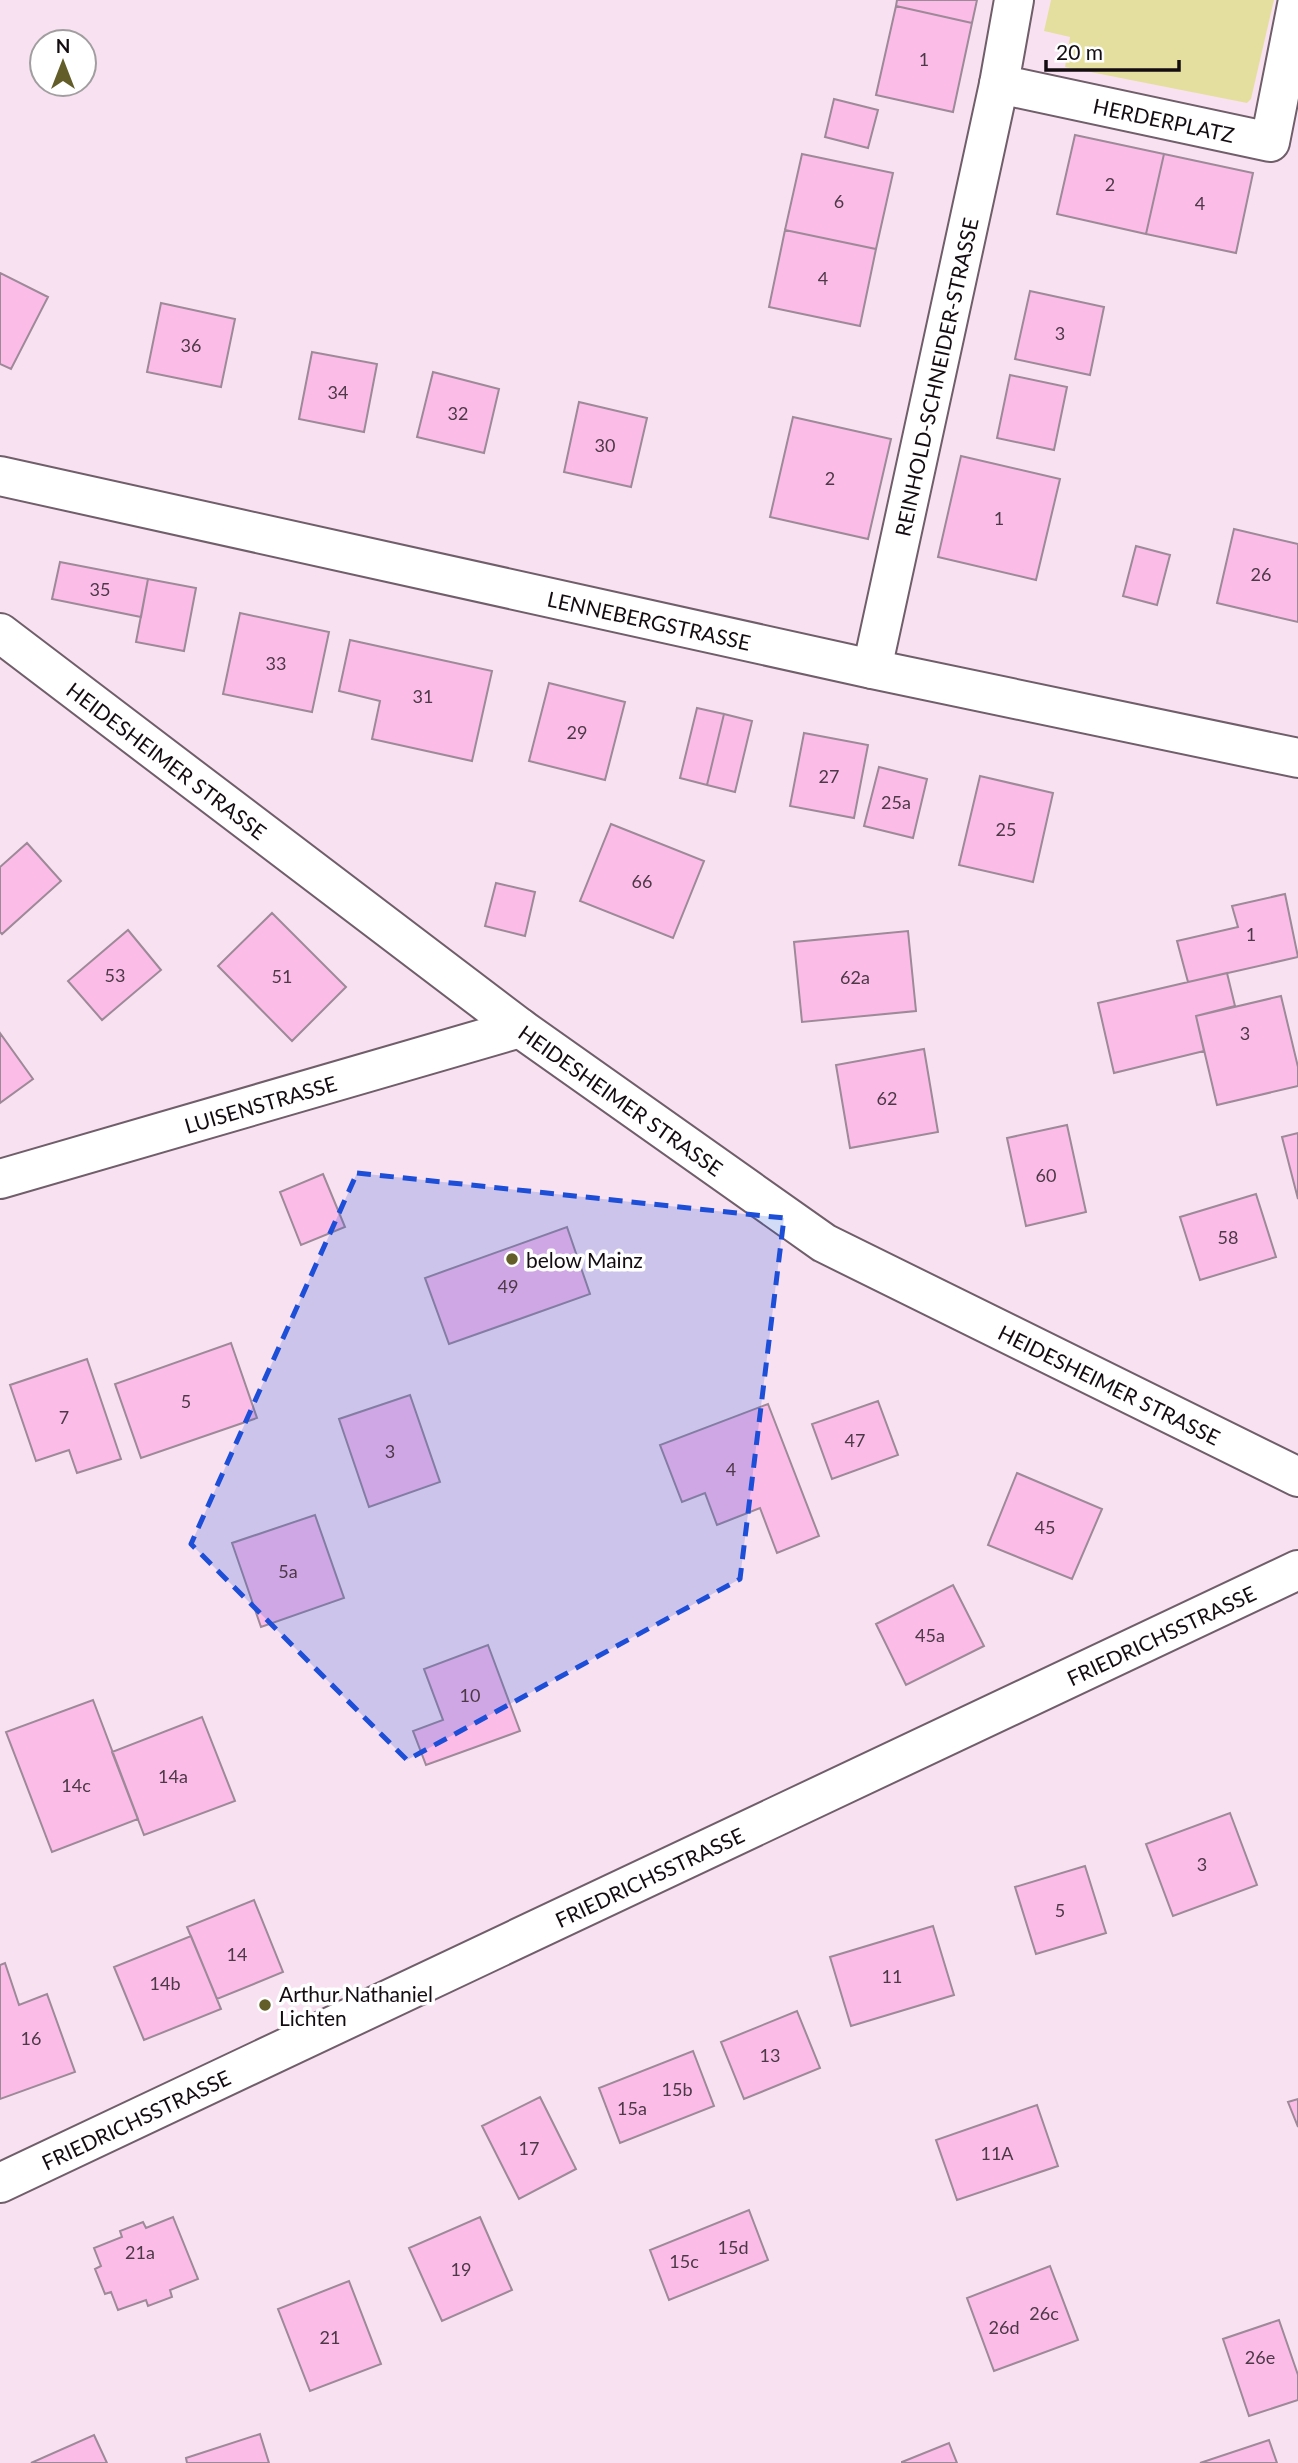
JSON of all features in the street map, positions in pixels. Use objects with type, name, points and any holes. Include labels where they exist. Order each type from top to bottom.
[{"type":"street","points":[[999,84],[1014,0]]},
{"type":"street","name":"HERDERPLATZ","points":[[999,84],[1284,146],[1298,0]]},
{"type":"street","name":"REINHOLD-SCHNEIDER-STRASSE","points":[[872,669],[999,84]]},
{"type":"street","name":"LENNEBERGSTRASSE","points":[[0,476],[872,669],[1298,758]]},
{"type":"street","name":"HEIDESHEIMER STRASSE","points":[[0,633],[520,1028],[824,1243],[1298,1477]]},
{"type":"street","name":"LUISENSTRASSE","points":[[0,1180],[520,1028]]},
{"type":"street","name":"FRIEDRICHSSTRASSE","points":[[0,2183],[1298,1570]]},
{"type":"highlighted area","points":[[357,1173],[784,1218],[740,1579],[407,1760],[191,1544]]},
{"type":"shaded area","points":[[1051,0],[1274,0],[1251,99],[1247,103],[1065,67],[1070,37],[1044,31]]},
{"type":"building","points":[[897,0],[977,0],[972,23],[896,6]]},
{"type":"building","points":[[896,6],[972,23],[953,112],[876,95]]},
{"type":"building","points":[[834,99],[878,110],[868,148],[825,137]]},
{"type":"building","points":[[1075,135],[1164,154],[1146,234],[1057,214]]},
{"type":"building","points":[[802,154],[893,173],[876,249],[785,230]]},
{"type":"building","points":[[1164,154],[1253,173],[1236,253],[1146,234]]},
{"type":"building","points":[[785,230],[876,249],[860,326],[769,307]]},
{"type":"building","points":[[0,273],[48,297],[11,369],[0,364]]},
{"type":"building","points":[[1030,291],[1104,307],[1090,375],[1015,359]]},
{"type":"building","points":[[161,303],[235,319],[221,387],[147,372]]},
{"type":"building","points":[[312,352],[377,364],[364,432],[299,419]]},
{"type":"building","points":[[433,372],[499,389],[484,453],[417,437]]},
{"type":"building","points":[[1010,375],[1067,387],[1054,450],[997,438]]},
{"type":"building","points":[[579,402],[647,418],[631,487],[564,472]]},
{"type":"building","points":[[793,417],[891,439],[868,539],[770,517]]},
{"type":"building","points":[[961,456],[1060,479],[1036,580],[938,557]]},
{"type":"building","points":[[1234,529],[1298,544],[1298,622],[1217,603]]},
{"type":"building","points":[[1136,546],[1170,555],[1157,605],[1123,596]]},
{"type":"building","points":[[60,562],[148,579],[141,617],[52,599]]},
{"type":"building","points":[[148,579],[196,588],[184,651],[136,642]]},
{"type":"building","points":[[240,613],[329,632],[312,712],[223,694]]},
{"type":"building","points":[[350,640],[492,671],[472,761],[372,739],[380,701],[339,691]]},
{"type":"building","points":[[549,683],[625,702],[605,780],[529,761]]},
{"type":"building","points":[[697,708],[724,714],[707,785],[680,778]]},
{"type":"building","points":[[724,714],[752,721],[735,792],[707,785]]},
{"type":"building","points":[[804,733],[868,745],[854,818],[790,806]]},
{"type":"building","points":[[879,767],[927,779],[913,838],[864,826]]},
{"type":"building","points":[[980,776],[1053,793],[1033,882],[959,865]]},
{"type":"building","points":[[611,824],[704,861],[673,938],[580,901]]},
{"type":"building","points":[[27,843],[61,881],[2,934],[0,867]]},
{"type":"building","points":[[496,883],[535,892],[525,936],[485,926]]},
{"type":"building","points":[[1285,894],[1298,957],[1188,982],[1177,941],[1238,927],[1232,906]]},
{"type":"building","points":[[272,913],[346,987],[292,1041],[218,966]]},
{"type":"building","points":[[128,930],[161,970],[102,1020],[68,981]]},
{"type":"building","points":[[908,931],[916,1011],[802,1022],[794,942]]},
{"type":"building","points":[[1227,973],[1235,1006],[1196,1016],[1204,1051],[1114,1073],[1098,1003]]},
{"type":"building","points":[[1281,996],[1298,1067],[1298,1086],[1217,1105],[1196,1016]]},
{"type":"building","points":[[0,1033],[33,1079],[0,1103]]},
{"type":"building","points":[[924,1049],[938,1132],[850,1148],[836,1065]]},
{"type":"building","points":[[1067,1125],[1086,1212],[1026,1226],[1007,1138]]},
{"type":"building","points":[[1298,1133],[1298,1199],[1282,1137]]},
{"type":"building","points":[[323,1174],[345,1227],[301,1245],[280,1192]]},
{"type":"building","points":[[1256,1194],[1276,1257],[1200,1280],[1180,1217]]},
{"type":"building","points":[[567,1227],[590,1294],[449,1344],[425,1278]]},
{"type":"building","points":[[231,1343],[257,1418],[141,1458],[115,1384]]},
{"type":"building","points":[[87,1359],[121,1459],[77,1473],[69,1450],[36,1461],[10,1385]]},
{"type":"building","points":[[410,1395],[440,1482],[369,1507],[339,1419]]},
{"type":"building","points":[[878,1401],[898,1455],[832,1479],[812,1424]]},
{"type":"building","points":[[768,1404],[819,1536],[777,1553],[760,1508],[717,1525],[705,1493],[682,1502],[660,1445]]},
{"type":"building","points":[[1017,1473],[1102,1509],[1072,1579],[988,1545]]},
{"type":"building","points":[[315,1515],[344,1598],[261,1627],[232,1543]]},
{"type":"building","points":[[953,1585],[984,1646],[906,1685],[876,1624]]},
{"type":"building","points":[[488,1645],[520,1731],[426,1765],[413,1731],[443,1720],[424,1669]]},
{"type":"building","points":[[93,1700],[138,1819],[52,1852],[6,1732]]},
{"type":"building","points":[[202,1717],[235,1801],[144,1835],[112,1752]]},
{"type":"building","points":[[1230,1813],[1257,1885],[1173,1916],[1146,1844]]},
{"type":"building","points":[[1085,1866],[1106,1933],[1036,1954],[1015,1887]]},
{"type":"building","points":[[254,1900],[283,1972],[217,1999],[187,1927]]},
{"type":"building","points":[[933,1926],[954,1995],[851,2026],[830,1957]]},
{"type":"building","points":[[191,1936],[221,2009],[144,2040],[114,1967]]},
{"type":"building","points":[[5,1963],[19,2005],[47,1994],[75,2072],[0,2099],[0,1965]]},
{"type":"building","points":[[797,2011],[820,2068],[744,2099],[721,2042]]},
{"type":"building","points":[[693,2051],[714,2106],[620,2143],[599,2088]]},
{"type":"building","points":[[540,2097],[576,2169],[519,2199],[482,2126]]},
{"type":"building","points":[[1298,2099],[1298,2127],[1288,2102]]},
{"type":"building","points":[[1037,2105],[1058,2166],[957,2200],[936,2140]]},
{"type":"building","points":[[749,2210],[768,2260],[669,2300],[650,2250]]},
{"type":"building","points":[[173,2217],[198,2279],[170,2290],[172,2297],[148,2306],[146,2300],[118,2310],[111,2292],[105,2294],[95,2269],[101,2266],[94,2248],[122,2237],[120,2231],[143,2222],[146,2228]]},
{"type":"building","points":[[480,2217],[512,2290],[442,2321],[409,2248]]},
{"type":"building","points":[[1050,2266],[1078,2340],[994,2371],[967,2298]]},
{"type":"building","points":[[349,2281],[381,2364],[310,2391],[278,2309]]},
{"type":"building","points":[[1279,2320],[1298,2375],[1298,2400],[1249,2416],[1223,2339]]},
{"type":"building","points":[[260,2434],[269,2463],[187,2463],[186,2458]]},
{"type":"building","points":[[94,2435],[107,2463],[31,2463]]},
{"type":"building","points":[[1269,2440],[1277,2463],[1200,2463]]},
{"type":"building","points":[[949,2443],[957,2463],[902,2463],[902,2462]]},
{"type":"place","name":"below Mainz","points":[[512,1259]]},
{"type":"place","name":"Arthur Nathaniel Lichten","points":[[265,2005]]}]
